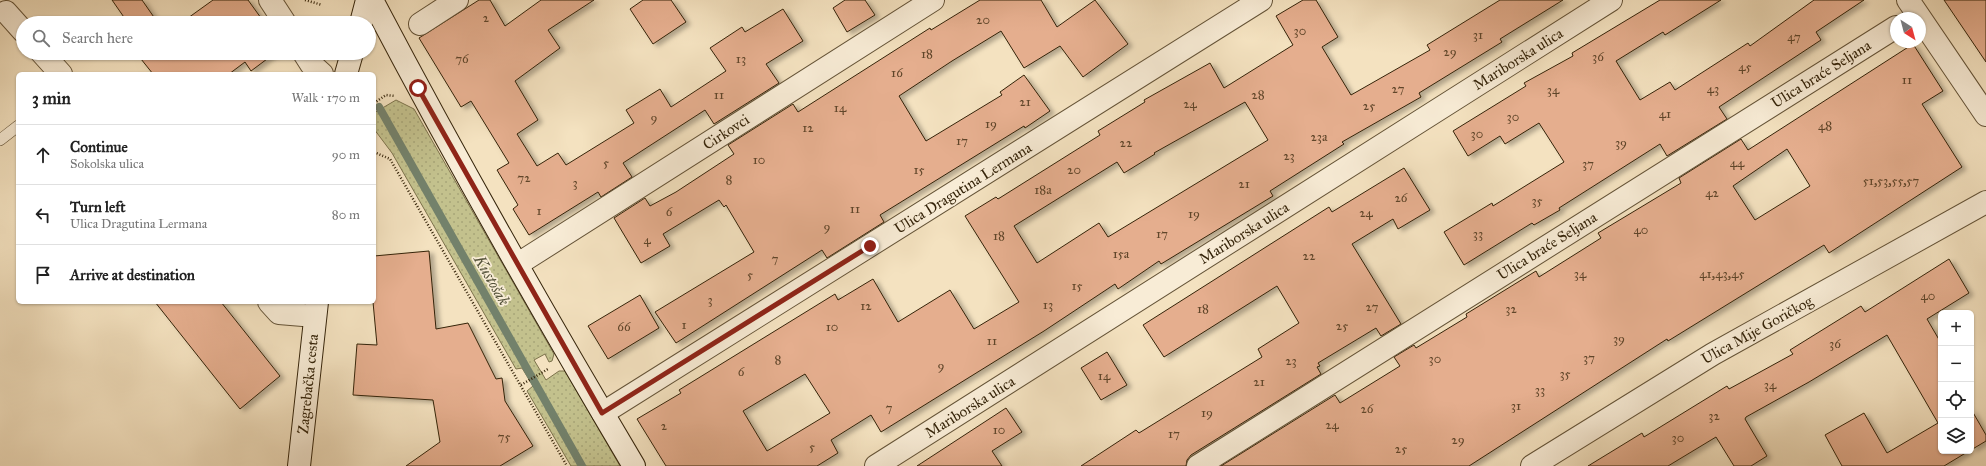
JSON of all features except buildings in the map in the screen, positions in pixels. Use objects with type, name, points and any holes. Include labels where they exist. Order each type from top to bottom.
[{"type":"street","points":[[270,0],[280,16]]},
{"type":"street","points":[[363,16],[367,0]]},
{"type":"street","points":[[372,0],[418,88],[602,413],[634,466]]},
{"type":"street","points":[[420,24],[457,0]]},
{"type":"street","name":"Cirkovci","points":[[518,264],[933,0]]},
{"type":"street","name":"Ulica Dragutina Lermana","points":[[602,413],[1261,0]]},
{"type":"street","name":"Mariborska ulica","points":[[876,466],[1611,0]]},
{"type":"street","points":[[3,8],[16,23]]},
{"type":"street","points":[[1912,10],[1986,116]]},
{"type":"street","name":"Ulica braće Seljana","points":[[1198,466],[1890,31]]},
{"type":"street","points":[[48,60],[59,72]]},
{"type":"street","points":[[308,60],[320,72]]},
{"type":"street","points":[[347,72],[350,60]]},
{"type":"street","name":"Ulica Mije Goričkog","points":[[1532,466],[1713,354],[1986,202]]},
{"type":"street","points":[[271,304],[279,313],[316,309]]},
{"type":"street","name":"Zagrebačka cesta","points":[[299,466],[316,309]]},
{"type":"lane","points":[[0,140],[16,128]]},
{"type":"path","points":[[305,0],[322,5]]},
{"type":"path","points":[[376,102],[386,95],[398,96]]},
{"type":"path","points":[[376,153],[390,159],[567,466]]},
{"type":"path","points":[[521,385],[547,369]]},
{"type":"shaded area","points":[[396,100],[414,109],[554,354],[552,361],[549,362],[545,354],[534,360],[546,380],[559,371],[565,371],[620,466],[571,466],[527,391],[533,386],[522,368],[516,369],[392,153],[376,132],[376,112]]},
{"type":"waterway","name":"Kustošak","points":[[379,107],[582,466]]},
{"type":"route","points":[[418,88],[602,413],[870,246]]}]
